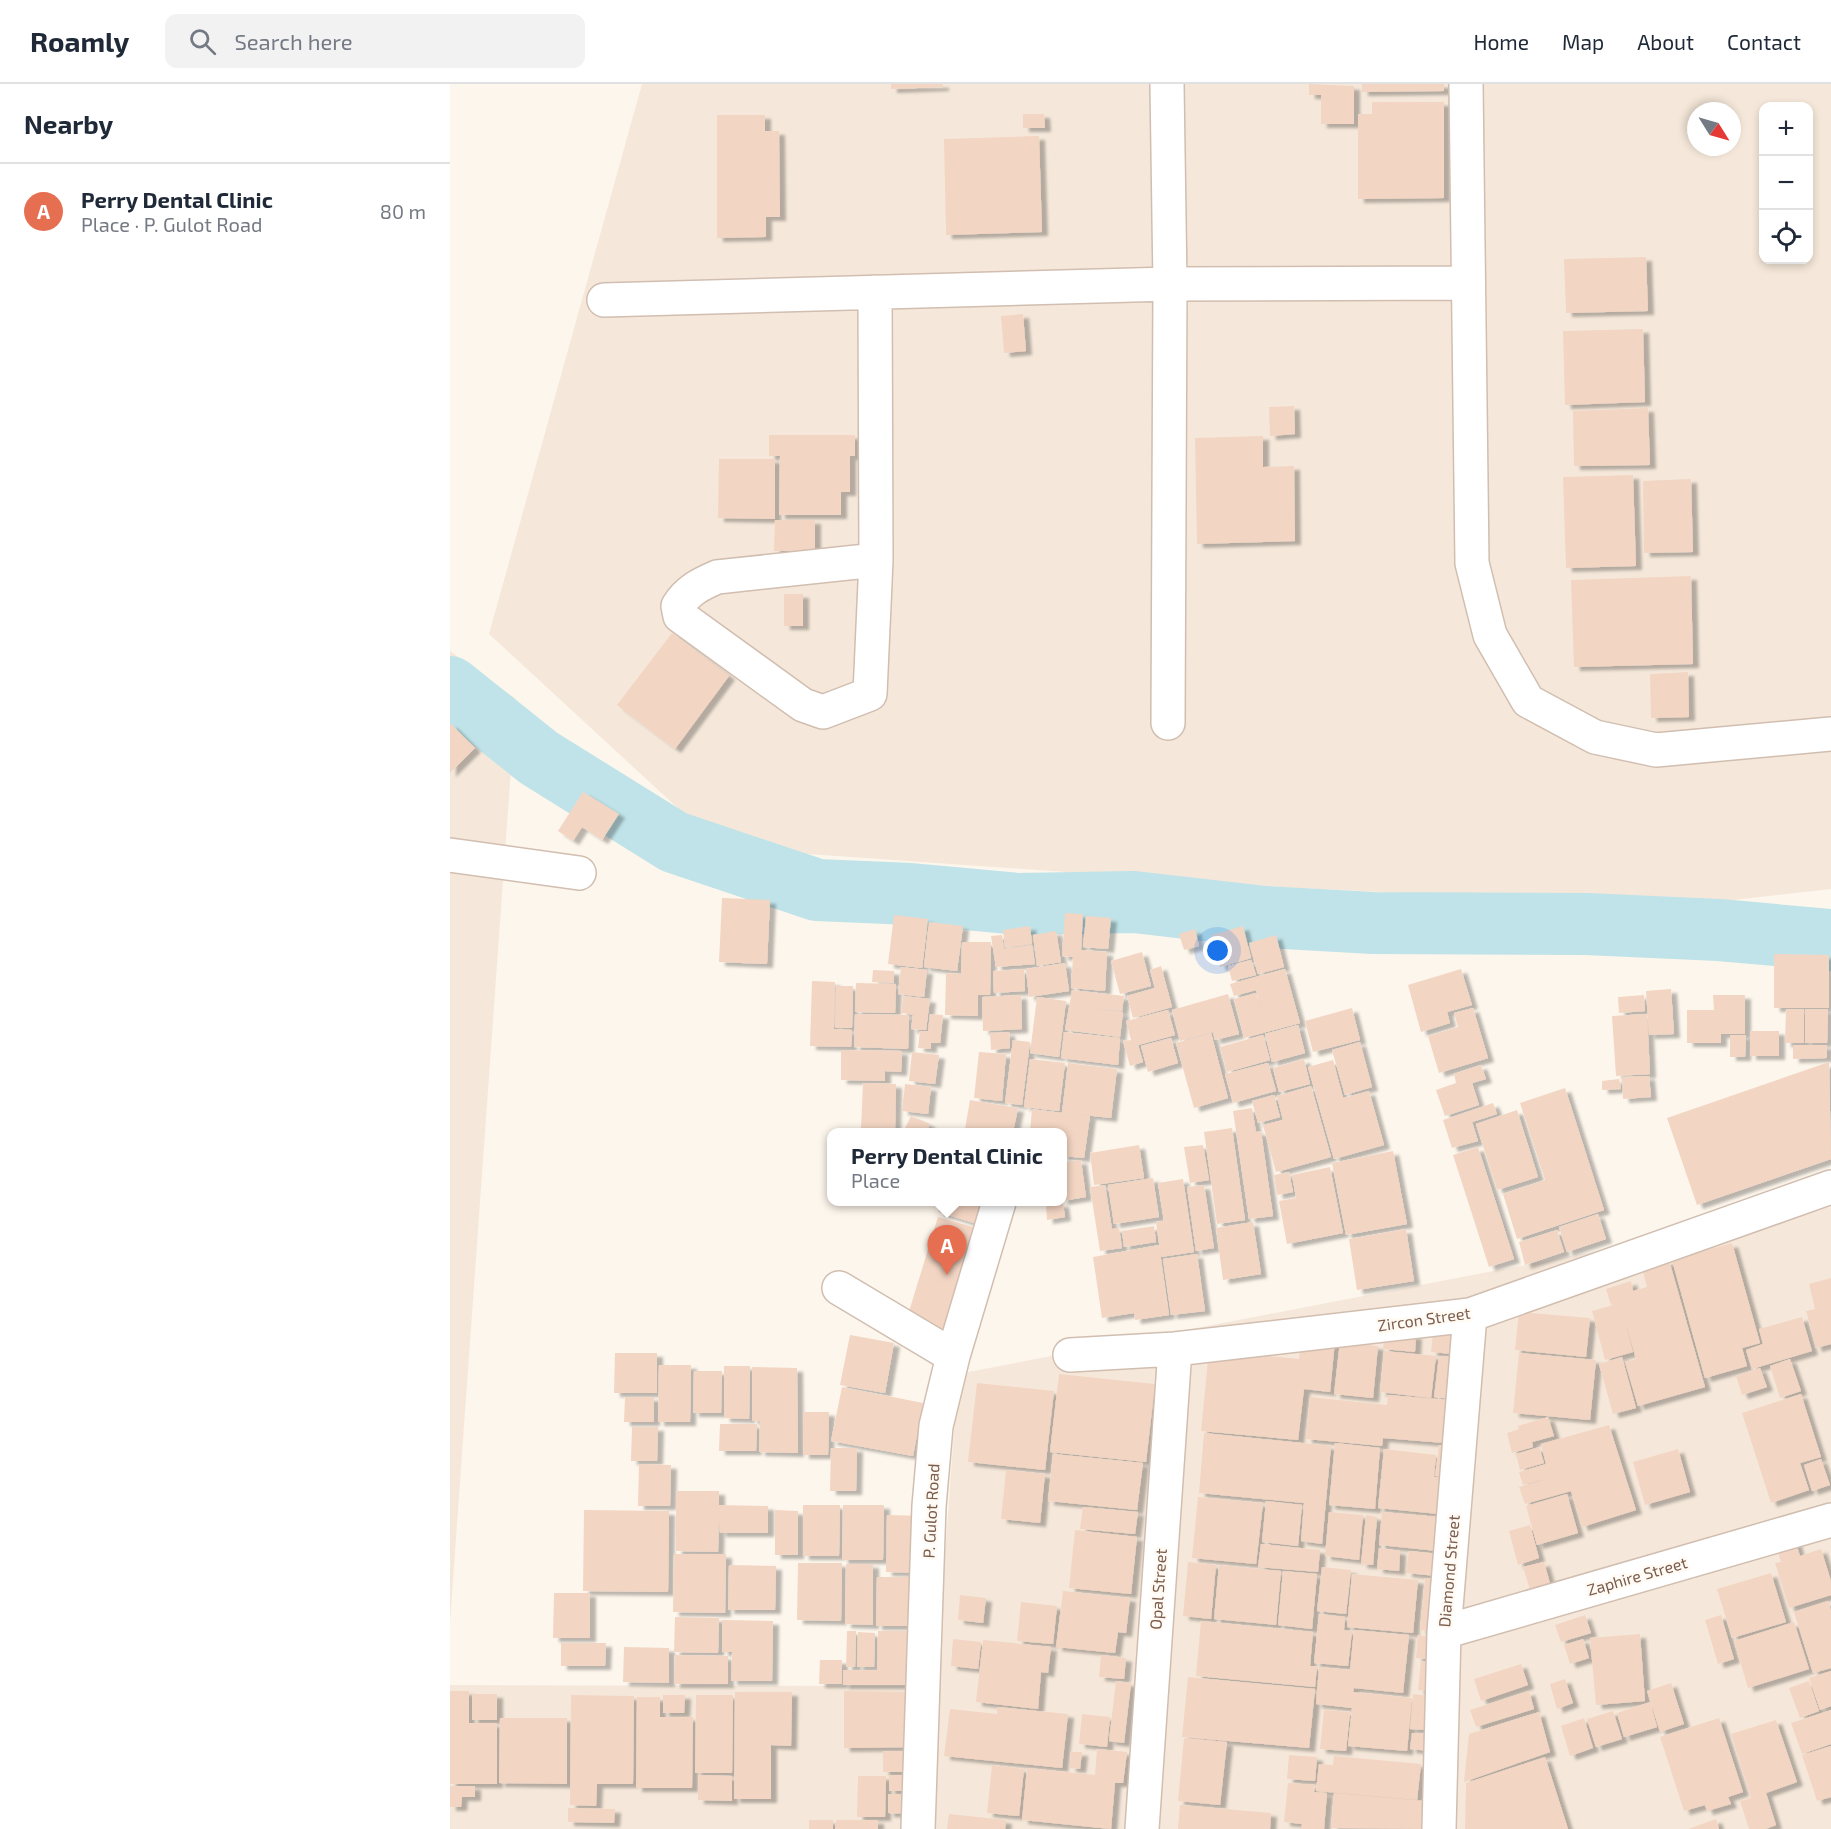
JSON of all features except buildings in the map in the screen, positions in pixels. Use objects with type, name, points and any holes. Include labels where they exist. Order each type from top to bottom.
[{"type":"street","points":[[1167,84],[1170,284],[1168,723]]},
{"type":"street","points":[[1466,84],[1472,563],[1490,635],[1528,701],[1595,737],[1656,750],[1831,734]]},
{"type":"street","points":[[604,300],[1170,284],[1468,283]]},
{"type":"street","points":[[875,292],[876,560],[870,694],[823,712],[803,705],[680,616],[678,606],[684,596],[717,577],[876,560]]},
{"type":"street","points":[[450,855],[579,873]]},
{"type":"street","name":"Zircon Street","points":[[1070,1354],[1174,1349],[1470,1315],[1831,1187]]},
{"type":"street","name":"P. Gulot Road","points":[[918,1829],[929,1506],[936,1426],[953,1356],[998,1206]]},
{"type":"street","points":[[839,1288],[953,1356]]},
{"type":"street","name":"Diamond Street","points":[[1439,1829],[1444,1632],[1470,1315]]},
{"type":"street","name":"Opal Street","points":[[1142,1829],[1174,1349]]},
{"type":"street","name":"Zaphire Street","points":[[1444,1632],[1831,1520]]},
{"type":"shaded area","points":[[642,84],[1831,84],[1831,889],[1680,906],[1297,888],[721,848],[489,634]]},
{"type":"shaded area","points":[[450,651],[516,699],[450,1622]]},
{"type":"shaded area","points":[[1831,1206],[1831,1829],[929,1829],[931,1752],[958,1374]]},
{"type":"shaded area","points":[[450,1685],[906,1686],[904,1829],[450,1829]]},
{"type":"waterway","points":[[450,687],[539,758],[674,842],[817,890],[911,894],[1018,904],[1134,902],[1265,917],[1373,923],[1586,924],[1719,930],[1831,940]]},
{"type":"place","name":"Perry Dental Clinic","points":[[947,1275]]}]
